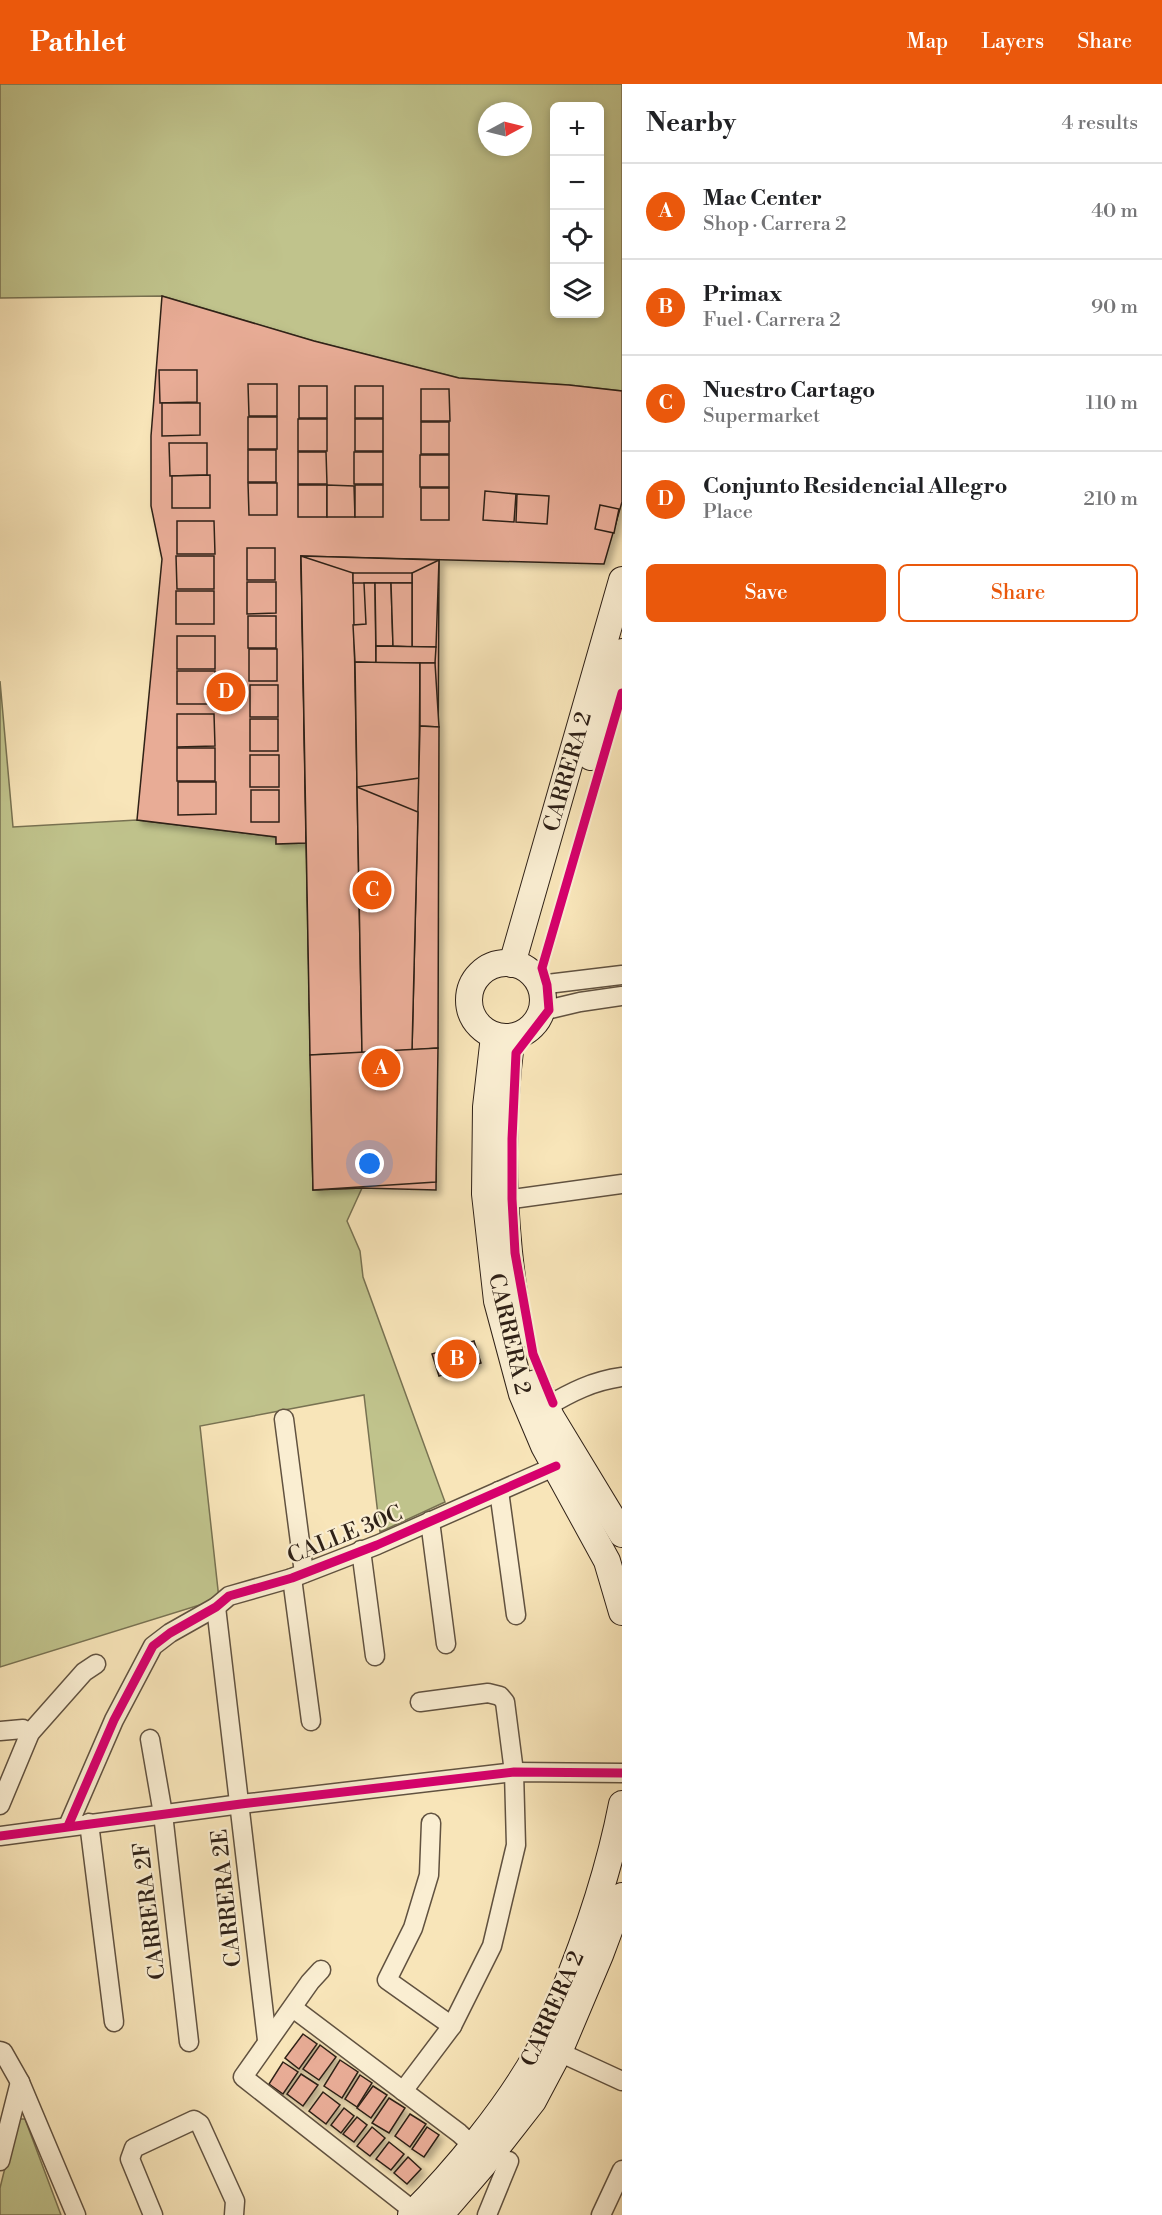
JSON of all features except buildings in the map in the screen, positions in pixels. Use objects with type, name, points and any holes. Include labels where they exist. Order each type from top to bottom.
[{"type":"main road","name":"CARRERA 2","points":[[527,973],[622,580]]},
{"type":"main road","name":"CARRERA 2","points":[[527,973],[614,710],[622,651]]},
{"type":"main road","points":[[494,964],[527,973],[543,998],[542,1011],[531,1028],[522,1034],[503,1036],[484,1030],[475,1022],[470,1011],[468,1000],[470,988],[484,969],[494,964]]},
{"type":"main road","name":"CARRERA 2","points":[[503,1036],[505,1200],[519,1324],[528,1360],[546,1407],[622,1533]]},
{"type":"main road","name":"CARRERA 2","points":[[503,1036],[486,1107],[485,1194],[497,1301],[522,1394],[544,1446],[607,1561],[622,1612]]},
{"type":"main road","name":"CARRERA 2","points":[[413,2213],[506,2103],[538,2052],[570,1976],[604,1882],[622,1804]]},
{"type":"main road","name":"CARRERA 2","points":[[440,2215],[533,2101],[559,2052],[622,1896]]},
{"type":"street","points":[[527,973],[622,975]]},
{"type":"street","points":[[542,1011],[580,1002],[622,996]]},
{"type":"street","points":[[505,1200],[622,1184]]},
{"type":"street","points":[[546,1407],[579,1388],[606,1379],[622,1377]]},
{"type":"street","points":[[284,1419],[311,1721]]},
{"type":"street","name":"CALLE 30C","points":[[69,1826],[114,1720],[153,1646],[170,1633],[216,1607],[230,1596],[298,1575],[361,1550],[556,1466]]},
{"type":"street","points":[[500,1491],[516,1615]]},
{"type":"street","points":[[430,1521],[446,1644]]},
{"type":"street","points":[[361,1550],[375,1656]]},
{"type":"street","name":"CARRERA 2E","points":[[216,1607],[267,2040]]},
{"type":"street","points":[[0,1804],[30,1733],[84,1671],[96,1664]]},
{"type":"street","points":[[403,2091],[452,2026],[492,1946],[516,1845],[514,1772],[505,1702],[500,1696],[488,1693],[420,1702]]},
{"type":"street","points":[[0,1731],[23,1729],[30,1733]]},
{"type":"street","name":"CARRERA 2F","points":[[150,1739],[163,1814],[189,2042]]},
{"type":"street","points":[[0,1836],[241,1804],[514,1772],[622,1773]]},
{"type":"street","points":[[89,1823],[114,2022]]},
{"type":"street","points":[[431,1823],[429,1875],[413,1928],[387,1980],[452,2026]]},
{"type":"street","points":[[321,1970],[267,2040],[243,2077],[413,2213]]},
{"type":"street","points":[[293,2008],[472,2145]]},
{"type":"street","points":[[0,2051],[3,2052],[20,2082],[76,2215]]},
{"type":"street","points":[[559,2052],[622,2081]]},
{"type":"street","points":[[0,2161],[20,2082]]},
{"type":"street","points":[[153,2215],[130,2159],[134,2148],[194,2120],[200,2124],[235,2201],[234,2215]]},
{"type":"street","points":[[487,2215],[509,2161]]},
{"type":"street","points":[[601,2215],[622,2170]]},
{"type":"green space","points":[[0,84],[622,84],[622,391],[459,378],[314,341],[162,296],[0,298]]},
{"type":"green space","points":[[0,681],[13,827],[137,820],[276,837],[276,844],[306,843],[313,1190],[362,1188],[347,1221],[360,1251],[363,1277],[445,1502],[380,1532],[364,1395],[200,1426],[219,1599],[0,1667]]},
{"type":"green space","points":[[17,2119],[25,2119],[61,2215],[0,2215],[0,2188]]},
{"type":"cycle path","points":[[553,1403],[533,1354],[515,1253],[512,1139],[516,1053],[549,1010],[547,985],[542,968],[622,693]]},
{"type":"cycle path","points":[[68,1826],[114,1720],[153,1646],[170,1633],[216,1607],[229,1596],[292,1578],[377,1545],[556,1466]]},
{"type":"cycle path","points":[[0,1836],[241,1804],[514,1772],[622,1773]]},
{"type":"place","name":"Conjunto Residencial Allegro","points":[[226,692]]},
{"type":"place","name":"Nuestro Cartago","points":[[372,890]]},
{"type":"place","name":"Mac Center","points":[[381,1068]]},
{"type":"place","name":"Primax","points":[[457,1359]]}]
